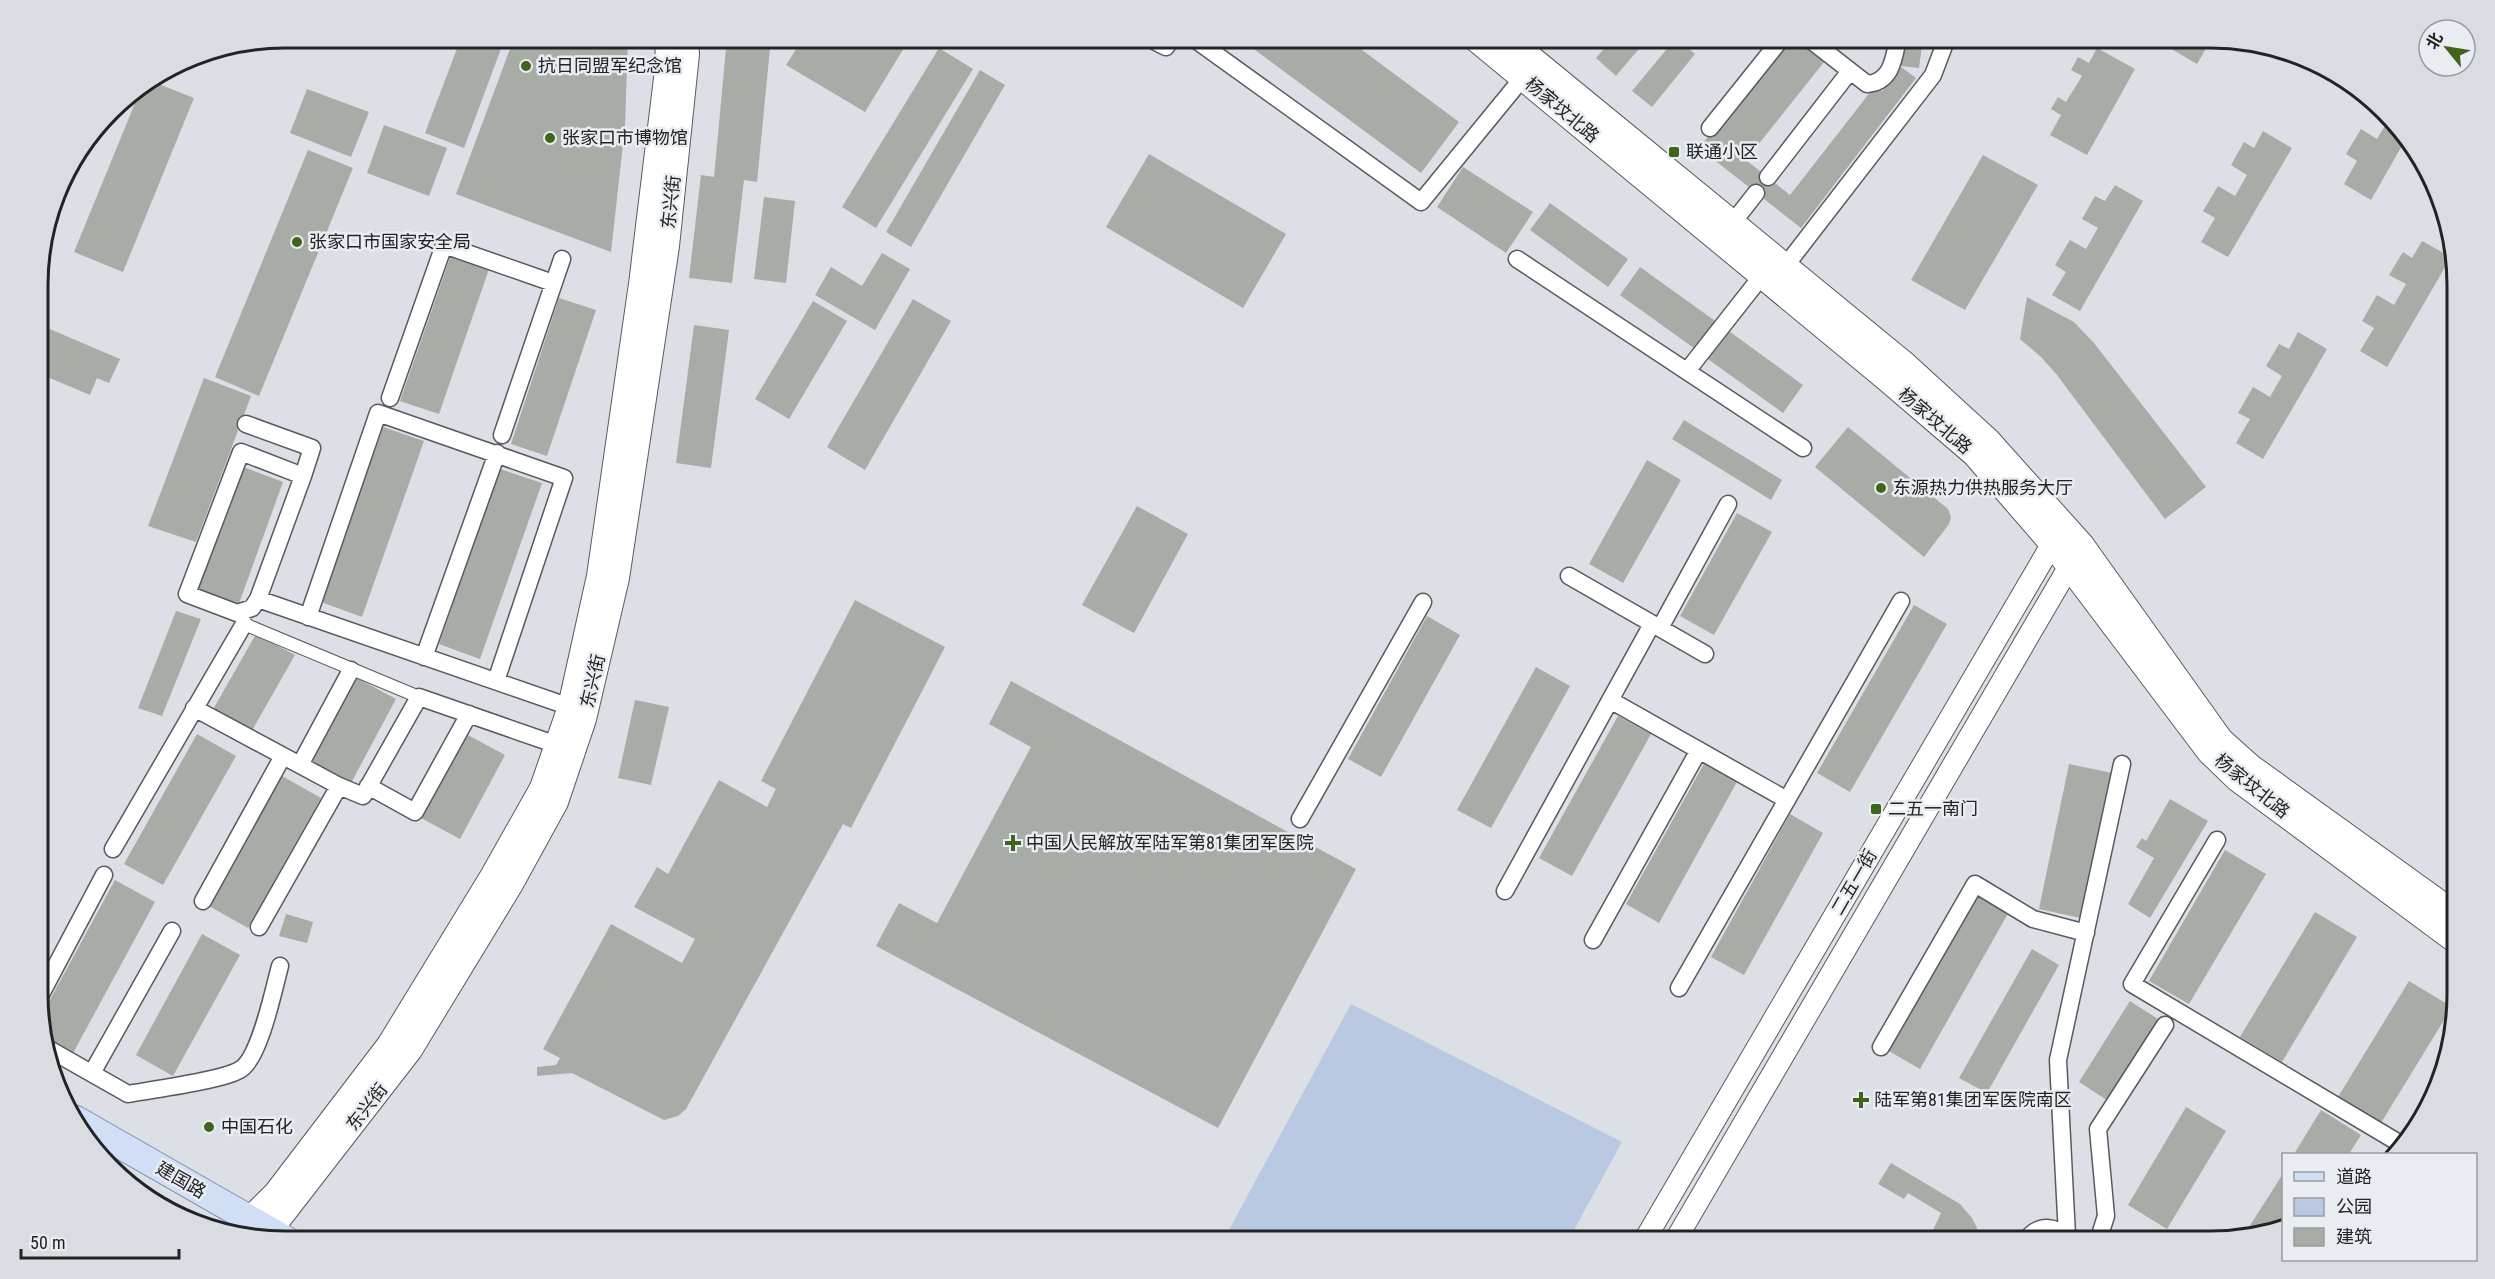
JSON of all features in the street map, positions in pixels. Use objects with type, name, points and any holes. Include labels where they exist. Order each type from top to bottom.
[{"type":"main road","name":"东兴街","points":[[263,1230],[276,1193],[389,1045],[499,866],[542,788],[557,745],[570,707],[599,576],[642,273],[668,62],[667,48]]},
{"type":"main road","name":"东兴街","points":[[264,1230],[410,1050],[511,884],[556,802],[584,719],[617,578],[667,246],[687,48]]},
{"type":"main road","name":"杨家坟北路","points":[[1492,48],[1529,69],[1774,271],[2058,534],[2082,545],[2222,740],[2250,766],[2447,908]]},
{"type":"main road","name":"杨家坟北路","points":[[1514,48],[1529,69]]},
{"type":"main road","name":"杨家坟北路","points":[[2058,534],[2070,566],[2209,752],[2237,778],[2447,935]]},
{"type":"main road","name":"建国路","points":[[89,1128],[257,1229]]},
{"type":"street","points":[[1207,48],[1421,202],[1529,69]]},
{"type":"street","points":[[1710,128],[1774,48]]},
{"type":"street","points":[[1821,48],[1867,84],[1884,77],[1892,68],[1896,48]]},
{"type":"street","points":[[1687,372],[1774,271],[1933,75],[1943,48]]},
{"type":"street","points":[[1768,177],[1850,71]]},
{"type":"street","points":[[1726,231],[1756,193]]},
{"type":"street","points":[[390,398],[444,245],[554,283]]},
{"type":"street","points":[[502,435],[561,259]]},
{"type":"street","points":[[1517,259],[1803,447]]},
{"type":"street","points":[[308,616],[378,413],[497,453],[564,478],[496,681]]},
{"type":"street","points":[[246,424],[312,448],[303,476],[258,599],[252,608],[237,613],[187,594],[241,452],[303,476]]},
{"type":"street","points":[[424,657],[497,453]]},
{"type":"street","points":[[1504,891],[1610,700],[1728,504]]},
{"type":"street","name":"二五一街","points":[[1650,1231],[2058,534]]},
{"type":"street","name":"二五一街","points":[[1680,1231],[2082,545]]},
{"type":"street","points":[[1569,576],[1705,654]]},
{"type":"street","points":[[258,599],[570,707]]},
{"type":"street","points":[[1679,988],[1901,601]]},
{"type":"street","points":[[1300,819],[1423,602]]},
{"type":"street","points":[[113,849],[244,624],[419,697],[557,745]]},
{"type":"street","points":[[300,765],[351,670]]},
{"type":"street","points":[[194,708],[339,786],[363,796],[419,697]]},
{"type":"street","points":[[1610,700],[1787,800]]},
{"type":"street","points":[[368,786],[415,812],[469,714]]},
{"type":"street","points":[[1593,940],[1699,750]]},
{"type":"street","points":[[203,901],[283,756]]},
{"type":"street","points":[[2071,1231],[2058,1060],[2122,764]]},
{"type":"street","points":[[260,927],[339,786]]},
{"type":"street","points":[[2217,840],[2133,984],[2396,1141]]},
{"type":"street","points":[[48,981],[104,875]]},
{"type":"street","points":[[1881,1047],[1975,884],[2033,920],[2086,933]]},
{"type":"street","points":[[92,1073],[172,931]]},
{"type":"street","points":[[55,1052],[128,1094],[223,1076],[241,1070],[254,1050],[269,1011],[280,966]]},
{"type":"street","points":[[2101,1231],[2106,1216],[2098,1129],[2165,1025]]},
{"type":"street","points":[[1765,1035],[1788,1048]]},
{"type":"street","points":[[2035,1231],[2041,1227],[2057,1231]]},
{"type":"green space","points":[[1351,1004],[1622,1142],[1573,1231],[1228,1231]]},
{"type":"building","points":[[457,48],[501,48],[464,148],[425,133]]},
{"type":"building","name":"张家口市博物馆","points":[[510,48],[628,48],[625,126],[611,252],[456,194]]},
{"type":"building","points":[[726,48],[770,48],[757,182],[744,180],[732,283],[689,278],[701,175],[714,177]]},
{"type":"building","points":[[797,48],[904,48],[865,112],[786,65]]},
{"type":"building","points":[[939,48],[973,69],[876,228],[842,207]]},
{"type":"building","points":[[1252,48],[1359,48],[1459,122],[1421,173]]},
{"type":"building","points":[[1604,48],[1640,48],[1616,76],[1596,58]]},
{"type":"building","points":[[1668,48],[1688,48],[1695,54],[1652,107],[1632,91]]},
{"type":"building","points":[[1780,48],[1806,48],[1824,62],[1746,160],[1790,195],[1875,86],[1882,91],[1901,67],[1916,78],[1801,228],[1699,148]]},
{"type":"building","points":[[1904,48],[1922,48],[1919,68],[1901,66]]},
{"type":"building","points":[[2097,48],[2135,69],[2087,155],[2050,135],[2061,115],[2051,109],[2058,97],[2066,102],[2082,76],[2071,70],[2078,57],[2089,63]]},
{"type":"building","points":[[2170,48],[2206,48],[2197,64]]},
{"type":"building","points":[[980,70],[1005,85],[911,247],[886,232]]},
{"type":"building","points":[[159,84],[194,98],[123,272],[74,252],[136,101]]},
{"type":"building","points":[[307,89],[369,112],[351,157],[290,133]]},
{"type":"building","points":[[384,125],[447,148],[429,196],[367,173]]},
{"type":"building","points":[[2385,125],[2402,146],[2371,200],[2344,184],[2357,161],[2346,154],[2361,129],[2377,139]]},
{"type":"building","points":[[2263,131],[2292,148],[2228,257],[2201,242],[2215,218],[2203,211],[2218,186],[2235,196],[2247,175],[2231,165],[2244,142],[2254,148]]},
{"type":"building","name":"张家口市国家安全局","points":[[308,150],[353,168],[259,396],[215,377]]},
{"type":"building","points":[[1149,154],[1286,234],[1243,308],[1106,227]]},
{"type":"building","points":[[1983,155],[2038,185],[1965,310],[1911,280]]},
{"type":"building","points":[[1463,167],[1533,212],[1506,253],[1437,207]]},
{"type":"building","points":[[2115,185],[2143,201],[2080,311],[2052,295],[2066,272],[2055,265],[2070,240],[2086,249],[2098,228],[2082,219],[2095,196],[2105,201]]},
{"type":"building","points":[[764,197],[795,201],[786,283],[754,279]]},
{"type":"building","points":[[1550,203],[1628,259],[1608,287],[1530,230]]},
{"type":"building","points":[[2422,241],[2445,254],[2446,266],[2387,367],[2360,351],[2374,328],[2362,321],[2377,295],[2394,305],[2406,284],[2389,275],[2403,252],[2412,258]]},
{"type":"building","points":[[882,253],[910,269],[875,330],[815,295],[831,267],[862,286]]},
{"type":"building","points":[[451,255],[489,269],[439,414],[400,401]]},
{"type":"building","points":[[1640,267],[1718,323],[1698,351],[1620,295]]},
{"type":"building","points":[[2027,297],[2074,322],[2094,343],[2206,487],[2165,519],[2057,375],[2020,339]]},
{"type":"building","points":[[559,298],[596,310],[547,456],[511,444]]},
{"type":"building","points":[[913,299],[951,321],[865,470],[827,447]]},
{"type":"building","points":[[813,301],[847,321],[789,419],[755,399]]},
{"type":"building","points":[[694,325],[729,330],[711,468],[676,463]]},
{"type":"building","points":[[48,328],[120,359],[109,383],[97,378],[90,395],[48,377]]},
{"type":"building","points":[[1726,329],[1803,385],[1783,413],[1705,357]]},
{"type":"building","points":[[2298,332],[2327,349],[2263,459],[2236,443],[2250,419],[2238,413],[2253,387],[2270,397],[2282,376],[2266,366],[2279,344],[2289,349]]},
{"type":"building","points":[[204,378],[251,396],[196,542],[148,526]]},
{"type":"building","points":[[1684,420],[1782,480],[1771,500],[1672,439]]},
{"type":"building","points":[[383,427],[424,441],[362,617],[321,602]]},
{"type":"building","name":"东源热力供热服务大厅","points":[[1848,427],[1948,509],[1951,517],[1949,524],[1924,557],[1815,467]]},
{"type":"building","points":[[1647,460],[1681,480],[1623,583],[1589,564]]},
{"type":"building","points":[[241,466],[283,482],[237,609],[195,594]]},
{"type":"building","points":[[500,469],[542,483],[480,659],[439,644]]},
{"type":"building","points":[[1137,506],[1188,534],[1134,633],[1082,605]]},
{"type":"building","points":[[1737,513],[1772,532],[1714,635],[1680,616]]},
{"type":"building","points":[[855,600],[945,647],[851,828],[843,824],[686,1109],[678,1116],[664,1120],[572,1073],[537,1076],[537,1067],[556,1065],[560,1058],[543,1049],[611,924],[682,963],[695,939],[634,907],[657,867],[668,874],[719,780],[767,807],[776,789],[761,781]]},
{"type":"building","points":[[1914,605],[1947,624],[1850,792],[1817,773]]},
{"type":"building","points":[[176,611],[201,619],[162,716],[138,708]]},
{"type":"building","points":[[1427,616],[1460,635],[1381,777],[1348,759]]},
{"type":"building","points":[[256,634],[295,655],[250,734],[211,713]]},
{"type":"building","points":[[1536,667],[1570,686],[1491,828],[1457,810]]},
{"type":"building","points":[[357,678],[396,699],[351,783],[312,762]]},
{"type":"building","points":[[1011,681],[1356,869],[1218,1128],[876,946],[899,903],[937,923],[1031,747],[989,724]]},
{"type":"building","points":[[635,700],[669,707],[651,785],[618,778]]},
{"type":"building","points":[[1618,716],[1651,734],[1572,876],[1539,858]]},
{"type":"building","points":[[197,734],[236,756],[163,885],[124,864]]},
{"type":"building","points":[[466,734],[505,755],[460,839],[421,818]]},
{"type":"building","points":[[1705,762],[1738,780],[1659,923],[1626,904]]},
{"type":"building","points":[[2069,764],[2112,773],[2081,918],[2039,909]]},
{"type":"building","points":[[282,776],[321,798],[248,928],[209,906]]},
{"type":"building","points":[[2170,799],[2208,821],[2150,918],[2128,904],[2154,858],[2136,847],[2142,838],[2146,841]]},
{"type":"building","points":[[1790,814],[1823,833],[1744,975],[1711,957]]},
{"type":"building","points":[[2225,850],[2266,874],[2189,1004],[2149,981]]},
{"type":"building","points":[[115,880],[155,902],[72,1055],[54,1045],[49,1002]]},
{"type":"building","points":[[1977,891],[2010,910],[1920,1069],[1887,1050]]},
{"type":"building","points":[[2315,912],[2357,937],[2282,1062],[2240,1037]]},
{"type":"building","points":[[286,914],[313,922],[307,943],[279,936]]},
{"type":"building","points":[[202,934],[240,955],[173,1076],[136,1055]]},
{"type":"building","points":[[2032,949],[2059,965],[1987,1093],[1959,1078]]},
{"type":"building","points":[[2409,981],[2446,1004],[2445,1018],[2381,1123],[2338,1097]]},
{"type":"building","points":[[2130,1001],[2161,1021],[2110,1102],[2079,1082]]},
{"type":"building","points":[[2186,1107],[2226,1131],[2167,1229],[2128,1205]]},
{"type":"building","points":[[2321,1110],[2361,1135],[2350,1153],[2295,1153]]},
{"type":"building","points":[[1891,1163],[1960,1204],[1972,1218],[1977,1231],[1933,1231],[1941,1213],[1908,1193],[1904,1199],[1878,1184]]},
{"type":"building","points":[[2282,1175],[2282,1219],[2249,1228]]},
{"type":"place","name":"抗日同盟军纪念馆","points":[[526,66]]},
{"type":"place","name":"张家口市博物馆","points":[[550,138]]},
{"type":"place","name":"联通小区","points":[[1674,152]]},
{"type":"place","name":"张家口市国家安全局","points":[[297,242]]},
{"type":"place","name":"东源热力供热服务大厅","points":[[1881,488]]},
{"type":"place","name":"二五一南门","points":[[1876,809]]},
{"type":"place","name":"中国人民解放军陆军第81集团军医院","points":[[1013,843]]},
{"type":"place","name":"陆军第81集团军医院南区","points":[[1861,1100]]},
{"type":"place","name":"中国石化","points":[[209,1127]]}]
